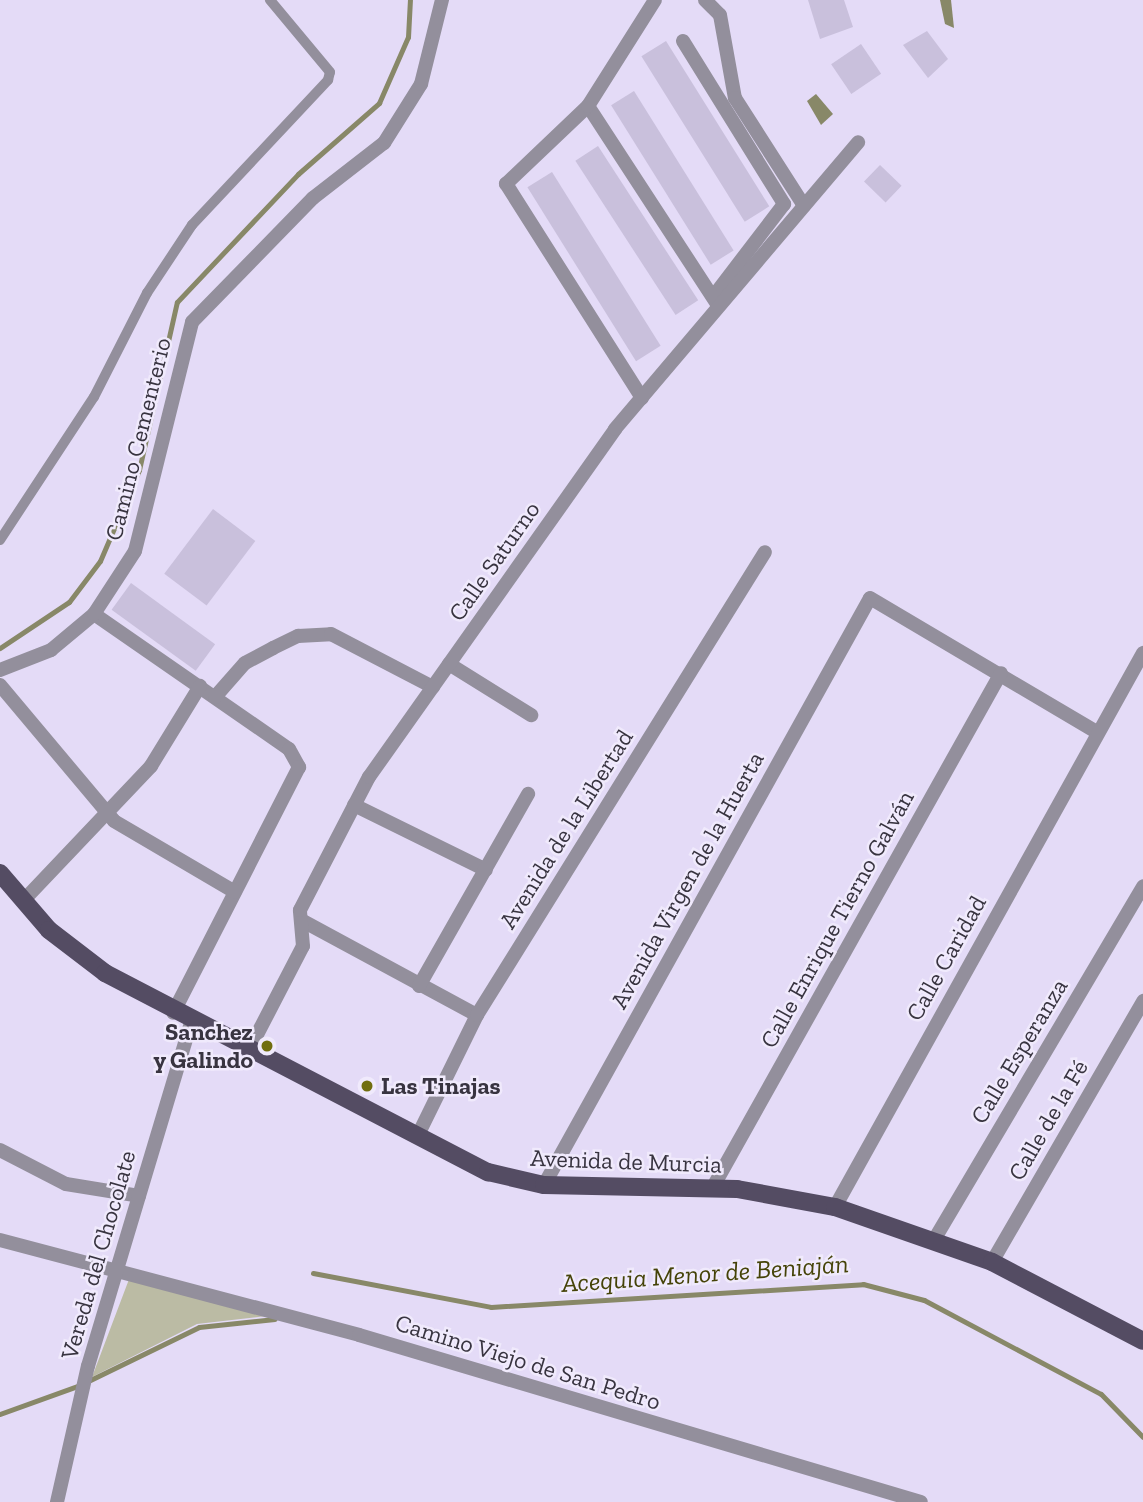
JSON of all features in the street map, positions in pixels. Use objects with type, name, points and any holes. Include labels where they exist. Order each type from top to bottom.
[{"type":"main road","name":"Avenida de Murcia","points":[[0,874],[23,901],[82,958],[173,1013],[502,1178],[544,1185],[713,1187],[835,1207],[992,1262],[1142,1337]]},
{"type":"street","name":"Camino Cementerio","points":[[0,670],[51,650],[94,614],[135,551],[192,322],[313,198],[384,143],[421,84],[442,0]]},
{"type":"street","points":[[642,398],[506,184],[588,106],[655,0]]},
{"type":"street","points":[[705,0],[720,15],[734,98],[804,206]]},
{"type":"street","points":[[588,106],[716,302],[784,204],[683,41]]},
{"type":"street","name":"Calle Saturno","points":[[248,1052],[303,946],[300,910],[354,804],[449,664],[642,398],[716,302],[858,142]]},
{"type":"street","name":"Avenida de la Libertad","points":[[417,1137],[477,1015],[765,552]]},
{"type":"street","name":"Avenida Virgen de la Huerta","points":[[544,1185],[870,598],[1000,673]]},
{"type":"street","points":[[94,614],[289,749],[299,767],[173,1013]]},
{"type":"street","points":[[215,697],[246,663],[273,648],[298,636],[331,634],[433,687]]},
{"type":"street","name":"Calle Caridad","points":[[835,1207],[1143,653]]},
{"type":"street","points":[[449,664],[531,715]]},
{"type":"street","points":[[1000,673],[1097,732]]},
{"type":"street","name":"Calle Enrique Tierno Galván","points":[[713,1187],[1000,673]]},
{"type":"street","points":[[0,685],[110,814],[235,892]]},
{"type":"street","points":[[23,901],[110,814],[151,766],[200,686]]},
{"type":"street","points":[[419,986],[528,794]]},
{"type":"street","points":[[354,804],[486,870]]},
{"type":"street","name":"Calle Esperanza","points":[[934,1240],[1143,886]]},
{"type":"street","points":[[301,920],[477,1015]]},
{"type":"street","name":"Calle de la Fé","points":[[992,1262],[1143,1001]]},
{"type":"street","name":"Vereda del Chocolate","points":[[57,1502],[80,1412],[88,1366],[120,1268],[191,1022]]},
{"type":"street","points":[[0,1150],[66,1184],[139,1196]]},
{"type":"street","name":"Camino Viejo de San Pedro","points":[[0,1240],[120,1268],[921,1502]]},
{"type":"lane","points":[[0,540],[94,397],[147,293],[192,225],[328,79],[324,62],[270,0]]},
{"type":"shaded area","points":[[940,0],[951,0],[954,28],[945,24]]},
{"type":"shaded area","points":[[816,94],[833,114],[821,125],[807,101]]},
{"type":"shaded area","points":[[131,1274],[275,1315],[197,1324],[92,1377]]},
{"type":"building","points":[[808,0],[844,0],[853,27],[820,39]]},
{"type":"building","points":[[927,31],[948,59],[928,78],[903,45]]},
{"type":"building","points":[[666,41],[769,206],[745,222],[641,56]]},
{"type":"building","points":[[861,44],[881,74],[851,94],[831,64]]},
{"type":"building","points":[[634,91],[734,250],[711,265],[611,105]]},
{"type":"building","points":[[598,146],[698,300],[676,315],[575,161]]},
{"type":"building","points":[[880,165],[902,186],[886,202],[864,182]]},
{"type":"building","points":[[552,172],[661,346],[636,361],[527,187]]},
{"type":"building","points":[[213,509],[255,541],[207,606],[164,574]]},
{"type":"building","points":[[131,583],[215,644],[196,671],[112,610]]},
{"type":"waterway","points":[[0,648],[69,602],[100,561],[139,470],[177,302],[298,174],[379,103],[408,37],[410,0]]},
{"type":"waterway","name":"Acequia Menor de Beniaján","points":[[313,1273],[491,1307],[863,1284],[924,1300],[1101,1394],[1143,1437]]},
{"type":"waterway","name":"Acequia Menor de Beniaján","points":[[0,1414],[80,1385],[199,1327],[275,1319]]},
{"type":"place","name":"Sanchez y Galindo","points":[[267,1046]]},
{"type":"place","name":"Las Tinajas","points":[[367,1086]]}]
